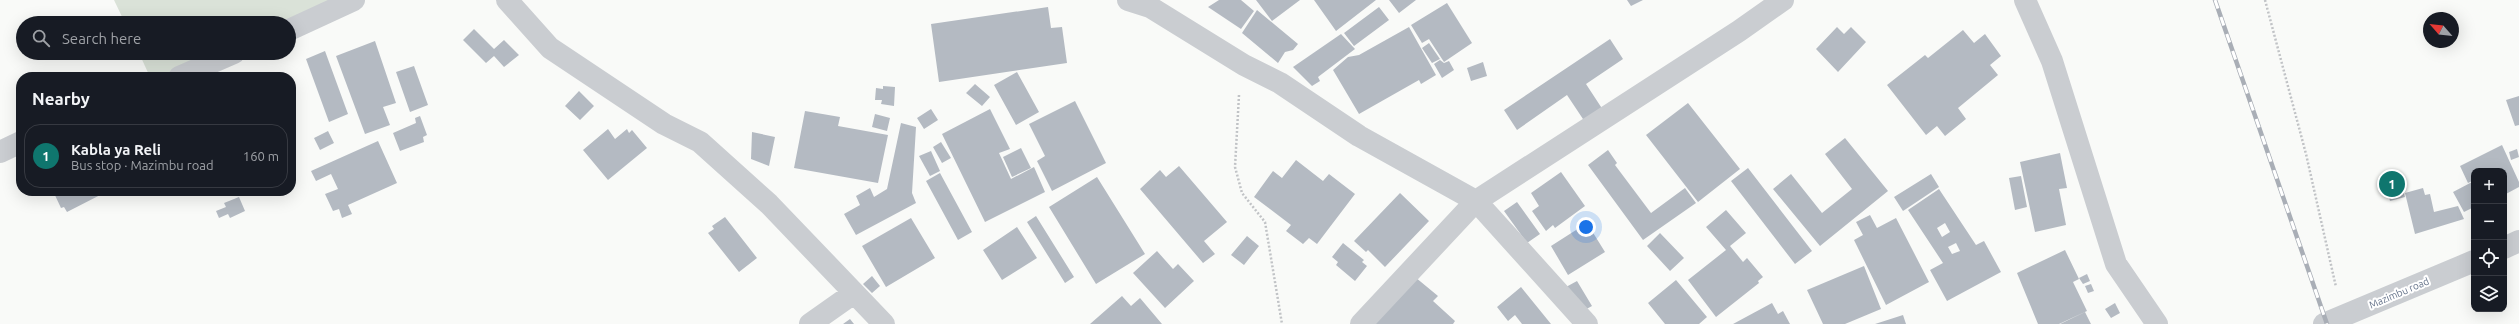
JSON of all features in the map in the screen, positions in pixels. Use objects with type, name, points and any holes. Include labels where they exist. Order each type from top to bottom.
[{"type":"street","points":[[296,27],[354,0]]},
{"type":"street","points":[[507,0],[550,48],[664,124],[700,142],[769,204],[884,324]]},
{"type":"street","points":[[1128,0],[1150,7],[1244,65],[1280,83],[1359,136],[1476,201],[1587,324]]},
{"type":"street","points":[[1361,324],[1476,201],[1739,31],[1783,0]]},
{"type":"street","points":[[2026,0],[2052,61],[2116,264],[2157,324]]},
{"type":"street","points":[[190,72],[218,60]]},
{"type":"street","points":[[0,152],[16,144]]},
{"type":"street","points":[[2507,247],[2519,241]]},
{"type":"street","name":"Mazimbu road","points":[[2334,320],[2471,262]]},
{"type":"street","points":[[810,324],[854,293]]},
{"type":"path","points":[[2265,0],[2306,154],[2334,320]]},
{"type":"path","points":[[1244,65],[1239,95],[1235,167],[1242,193],[1265,222],[1282,324]]},
{"type":"shaded area","points":[[114,0],[351,0],[296,20],[296,16],[122,16]]},
{"type":"shaded area","points":[[142,60],[211,60],[175,72],[148,72]]},
{"type":"building","points":[[1219,0],[1241,0],[1254,11],[1241,29],[1208,7]]},
{"type":"building","points":[[1256,0],[1300,0],[1272,21]]},
{"type":"building","points":[[1314,0],[1376,0],[1336,31]]},
{"type":"building","points":[[1389,0],[1416,0],[1399,13]]},
{"type":"building","points":[[1627,0],[1643,0],[1631,6]]},
{"type":"building","points":[[1447,3],[1472,43],[1444,62],[1429,39],[1422,43],[1411,25]]},
{"type":"building","points":[[1048,7],[1051,28],[1062,27],[1067,63],[939,82],[931,24]]},
{"type":"building","points":[[1379,7],[1389,20],[1354,46],[1344,33]]},
{"type":"building","points":[[1257,10],[1298,44],[1293,50],[1285,52],[1278,63],[1242,33]]},
{"type":"building","points":[[1409,27],[1436,75],[1421,84],[1419,80],[1359,114],[1333,70],[1348,57],[1359,55]]},
{"type":"building","points":[[1837,27],[1844,34],[1851,27],[1866,42],[1838,72],[1816,49]]},
{"type":"building","points":[[474,29],[494,49],[504,40],[519,55],[504,67],[494,56],[486,63],[463,40]]},
{"type":"building","points":[[1963,30],[1974,43],[1985,34],[2001,56],[1990,65],[1998,75],[1958,108],[1966,119],[1945,136],[1937,126],[1926,135],[1887,85],[1925,55],[1928,58]]},
{"type":"building","points":[[1341,34],[1355,49],[1318,77],[1320,81],[1312,86],[1293,67]]},
{"type":"building","points":[[1610,39],[1623,59],[1586,84],[1603,110],[1585,122],[1567,95],[1517,130],[1504,110]]},
{"type":"building","points":[[375,41],[396,103],[383,107],[390,125],[365,134],[336,56]]},
{"type":"building","points":[[1429,43],[1440,59],[1432,63],[1422,48]]},
{"type":"building","points":[[325,51],[348,114],[329,122],[306,59]]},
{"type":"building","points":[[1440,60],[1444,63],[1449,61],[1454,70],[1442,78],[1434,64]]},
{"type":"building","points":[[1483,62],[1487,76],[1471,81],[1467,68]]},
{"type":"building","points":[[414,66],[428,105],[410,112],[396,72]]},
{"type":"building","points":[[1017,72],[1039,112],[1016,125],[994,85]]},
{"type":"building","points":[[975,84],[990,97],[982,106],[966,93]]},
{"type":"building","points":[[883,86],[895,87],[894,106],[881,104],[882,100],[875,100],[876,88],[883,89]]},
{"type":"building","points":[[579,91],[594,106],[580,120],[565,106]]},
{"type":"building","points":[[2519,96],[2519,125],[2515,126],[2506,100]]},
{"type":"building","points":[[1075,101],[1106,163],[1052,191],[1037,161],[1045,156],[1029,124]]},
{"type":"building","points":[[1688,103],[1740,169],[1698,202],[1646,135]]},
{"type":"building","points":[[931,109],[938,120],[924,129],[917,118]]},
{"type":"building","points":[[990,109],[1010,149],[999,153],[1011,179],[1034,167],[1045,192],[985,222],[942,134]]},
{"type":"building","points":[[805,111],[840,117],[838,126],[888,135],[878,183],[794,168]]},
{"type":"building","points":[[875,114],[890,118],[887,131],[872,127]]},
{"type":"building","points":[[420,116],[427,135],[423,137],[424,142],[400,151],[393,133],[416,123],[415,118]]},
{"type":"building","points":[[901,123],[916,127],[912,193],[916,203],[856,235],[844,214],[860,205],[856,196],[870,188],[874,197],[887,189]]},
{"type":"building","points":[[608,129],[615,139],[627,129],[629,133],[632,130],[647,148],[608,180],[583,150]]},
{"type":"building","points":[[328,131],[334,143],[320,150],[314,138]]},
{"type":"building","points":[[752,132],[775,137],[769,166],[751,159]]},
{"type":"building","points":[[1845,138],[1888,191],[1820,246],[1773,189],[1791,174],[1822,213],[1852,189],[1825,154]]},
{"type":"building","points":[[378,141],[397,183],[348,205],[352,214],[342,218],[339,209],[333,211],[325,194],[338,189],[331,174],[316,181],[311,171]]},
{"type":"building","points":[[941,142],[951,158],[942,163],[933,147]]},
{"type":"building","points":[[2502,145],[2519,182],[2519,187],[2507,193],[2507,168],[2471,168],[2471,182],[2468,183],[2460,166]]},
{"type":"building","points":[[1021,148],[1031,168],[1012,177],[1003,157]]},
{"type":"building","points":[[2517,149],[2519,157],[2511,160],[2509,152]]},
{"type":"building","points":[[1608,150],[1617,163],[1615,165],[1651,213],[1685,188],[1696,203],[1643,240],[1588,165]]},
{"type":"building","points":[[931,151],[940,171],[930,176],[919,156]]},
{"type":"building","points":[[2060,153],[2067,188],[2059,189],[2066,225],[2035,232],[2020,162]]},
{"type":"building","points":[[1296,160],[1323,181],[1329,174],[1355,194],[1317,244],[1309,238],[1303,244],[1286,231],[1291,225],[1254,197],[1273,171],[1282,178]]},
{"type":"building","points":[[1179,166],[1227,222],[1204,241],[1215,254],[1203,263],[1140,189],[1160,170],[1166,177]]},
{"type":"building","points":[[1748,168],[1812,251],[1795,264],[1731,181]]},
{"type":"building","points":[[1561,172],[1585,206],[1555,228],[1553,225],[1546,231],[1532,211],[1539,206],[1531,193]]},
{"type":"building","points":[[940,173],[972,232],[958,240],[926,181]]},
{"type":"building","points":[[1931,174],[1939,187],[1903,211],[1894,197]]},
{"type":"building","points":[[2021,176],[2027,207],[2015,210],[2009,178]]},
{"type":"building","points":[[1097,177],[1145,254],[1096,284],[1049,207]]},
{"type":"building","points":[[2401,182],[2405,197],[2390,201],[2386,186]]},
{"type":"building","points":[[2471,183],[2471,208],[2464,212],[2453,192]]},
{"type":"building","points":[[2423,188],[2425,195],[2430,194],[2434,212],[2458,206],[2464,219],[2415,234],[2405,193]]},
{"type":"building","points":[[1939,189],[1976,245],[1984,241],[2001,272],[1947,301],[1930,270],[1943,263],[1908,210]],"holes":[[[1945,223],[1950,232],[1942,237],[1937,228]],[[1956,243],[1960,251],[1952,254],[1948,247]]]},
{"type":"building","points":[[1400,193],[1429,221],[1385,267],[1368,250],[1366,252],[1354,241]]},
{"type":"building","points":[[55,196],[98,196],[67,212],[64,207],[61,208]]},
{"type":"building","points":[[239,197],[245,211],[230,218],[228,214],[219,218],[216,211],[226,207],[224,203]]},
{"type":"building","points":[[1517,202],[1540,234],[1527,243],[1504,211]]},
{"type":"building","points":[[1726,210],[1746,233],[1730,246],[1743,262],[1747,258],[1763,277],[1758,281],[1759,283],[1716,317],[1688,280],[1726,250],[1706,227]]},
{"type":"building","points":[[1870,215],[1877,228],[1896,218],[1929,282],[1886,305],[1854,240],[1863,235],[1856,222]]},
{"type":"building","points":[[1036,216],[1074,277],[1065,283],[1027,222]]},
{"type":"building","points":[[725,217],[757,258],[739,272],[708,233],[714,229],[712,226]]},
{"type":"building","points":[[911,218],[935,258],[886,287],[862,246]]},
{"type":"building","points":[[1587,223],[1605,252],[1568,275],[1551,246]]},
{"type":"building","points":[[1017,227],[1037,258],[1002,280],[983,250]]},
{"type":"building","points":[[1660,233],[1684,258],[1670,271],[1647,246]]},
{"type":"building","points":[[1247,236],[1259,246],[1244,265],[1231,255]]},
{"type":"building","points":[[1343,243],[1364,260],[1362,262],[1367,266],[1355,281],[1336,265],[1338,262],[1332,257]]},
{"type":"building","points":[[2065,250],[2079,279],[2073,282],[2087,311],[2059,324],[2038,324],[2017,273]]},
{"type":"building","points":[[1157,251],[1173,269],[1178,264],[1194,281],[1165,308],[1133,273]]},
{"type":"building","points":[[1864,266],[1881,309],[1845,324],[1823,324],[1807,290]]},
{"type":"building","points":[[2087,274],[2090,281],[2083,284],[2079,278]]},
{"type":"building","points":[[872,276],[880,286],[872,293],[863,284]]},
{"type":"building","points":[[1415,277],[1438,296],[1433,301],[1455,321],[1453,324],[1374,324]]},
{"type":"building","points":[[1676,280],[1707,317],[1699,324],[1665,324],[1648,303]]},
{"type":"building","points":[[1577,281],[1592,306],[1581,312],[1566,287]]},
{"type":"building","points":[[2091,284],[2094,291],[2088,293],[2085,286]]},
{"type":"building","points":[[1521,287],[1551,324],[1522,324],[1515,315],[1508,321],[1497,307]]},
{"type":"building","points":[[1122,296],[1131,306],[1140,298],[1162,324],[1090,324]]},
{"type":"building","points":[[1772,303],[1778,314],[1783,311],[1790,324],[1733,324]]},
{"type":"building","points":[[2115,303],[2120,313],[2111,318],[2105,309]]},
{"type":"building","points":[[2085,312],[2091,324],[2060,324]]},
{"type":"building","points":[[1903,315],[1906,324],[1875,324]]},
{"type":"building","points":[[850,319],[854,324],[843,324]]},
{"type":"railway","points":[[2215,0],[2327,324]]},
{"type":"place","name":"Kabla ya Reli","points":[[2392,184]]}]
